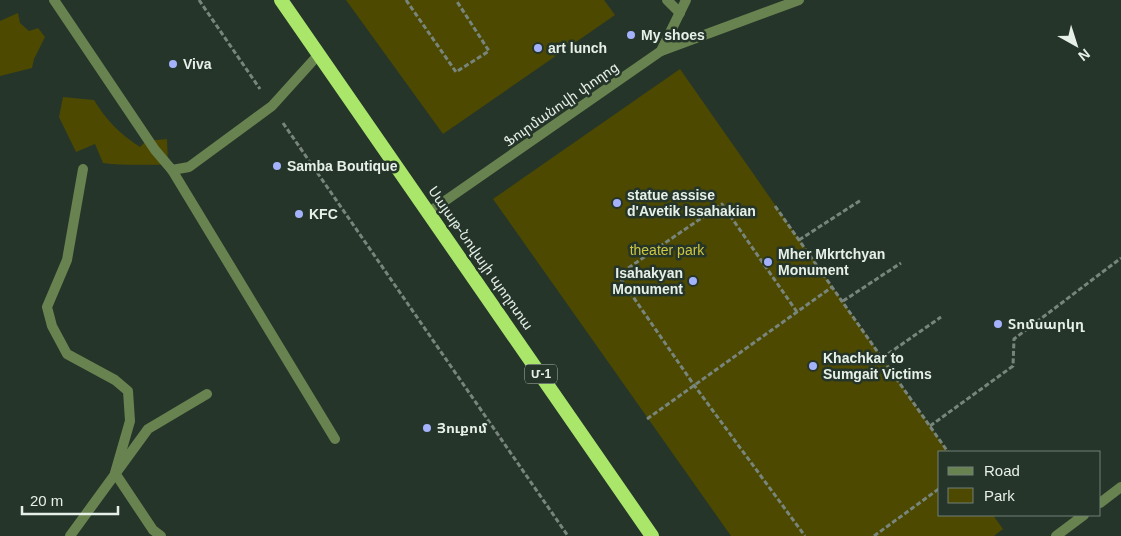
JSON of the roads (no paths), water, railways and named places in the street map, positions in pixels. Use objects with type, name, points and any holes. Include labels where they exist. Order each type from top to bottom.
[{"type":"highway","name":"Սայաթ-Նովայի պողոտա","points":[[281,0],[652,536]]},
{"type":"street","points":[[54,0],[155,150],[172,170],[335,439]]},
{"type":"street","points":[[668,0],[680,13]]},
{"type":"street","name":"Ֆուրմանովի փողոց","points":[[429,212],[661,51],[686,0]]},
{"type":"street","points":[[661,51],[798,0]]},
{"type":"street","points":[[172,170],[189,167],[272,106],[319,54]]},
{"type":"street","points":[[83,169],[67,260],[47,307],[52,326],[67,354],[115,380],[128,391],[130,421],[115,473],[153,530],[161,536]]},
{"type":"street","points":[[70,536],[148,429],[207,394]]},
{"type":"street","points":[[1101,502],[1121,487]]},
{"type":"street","points":[[1056,536],[1083,516]]},
{"type":"place","name":"My shoes","points":[[631,35]]},
{"type":"place","name":"art lunch","points":[[538,48]]},
{"type":"place","name":"Viva","points":[[173,64]]},
{"type":"place","name":"Samba Boutique","points":[[277,166]]},
{"type":"place","name":"statue assise d'Avetik Issahakian","points":[[617,203]]},
{"type":"place","name":"KFC","points":[[299,214]]},
{"type":"place","name":"Mher Mkrtchyan Monument","points":[[768,262]]},
{"type":"place","name":"Isahakyan Monument","points":[[693,281]]},
{"type":"place","name":"Տոմսարկղ","points":[[998,324]]},
{"type":"place","name":"Khachkar to Sumgait Victims","points":[[813,366]]},
{"type":"place","name":"Յուքոմ","points":[[427,428]]},
{"type":"park label","name":"theater park","points":[[667,250]]}]
